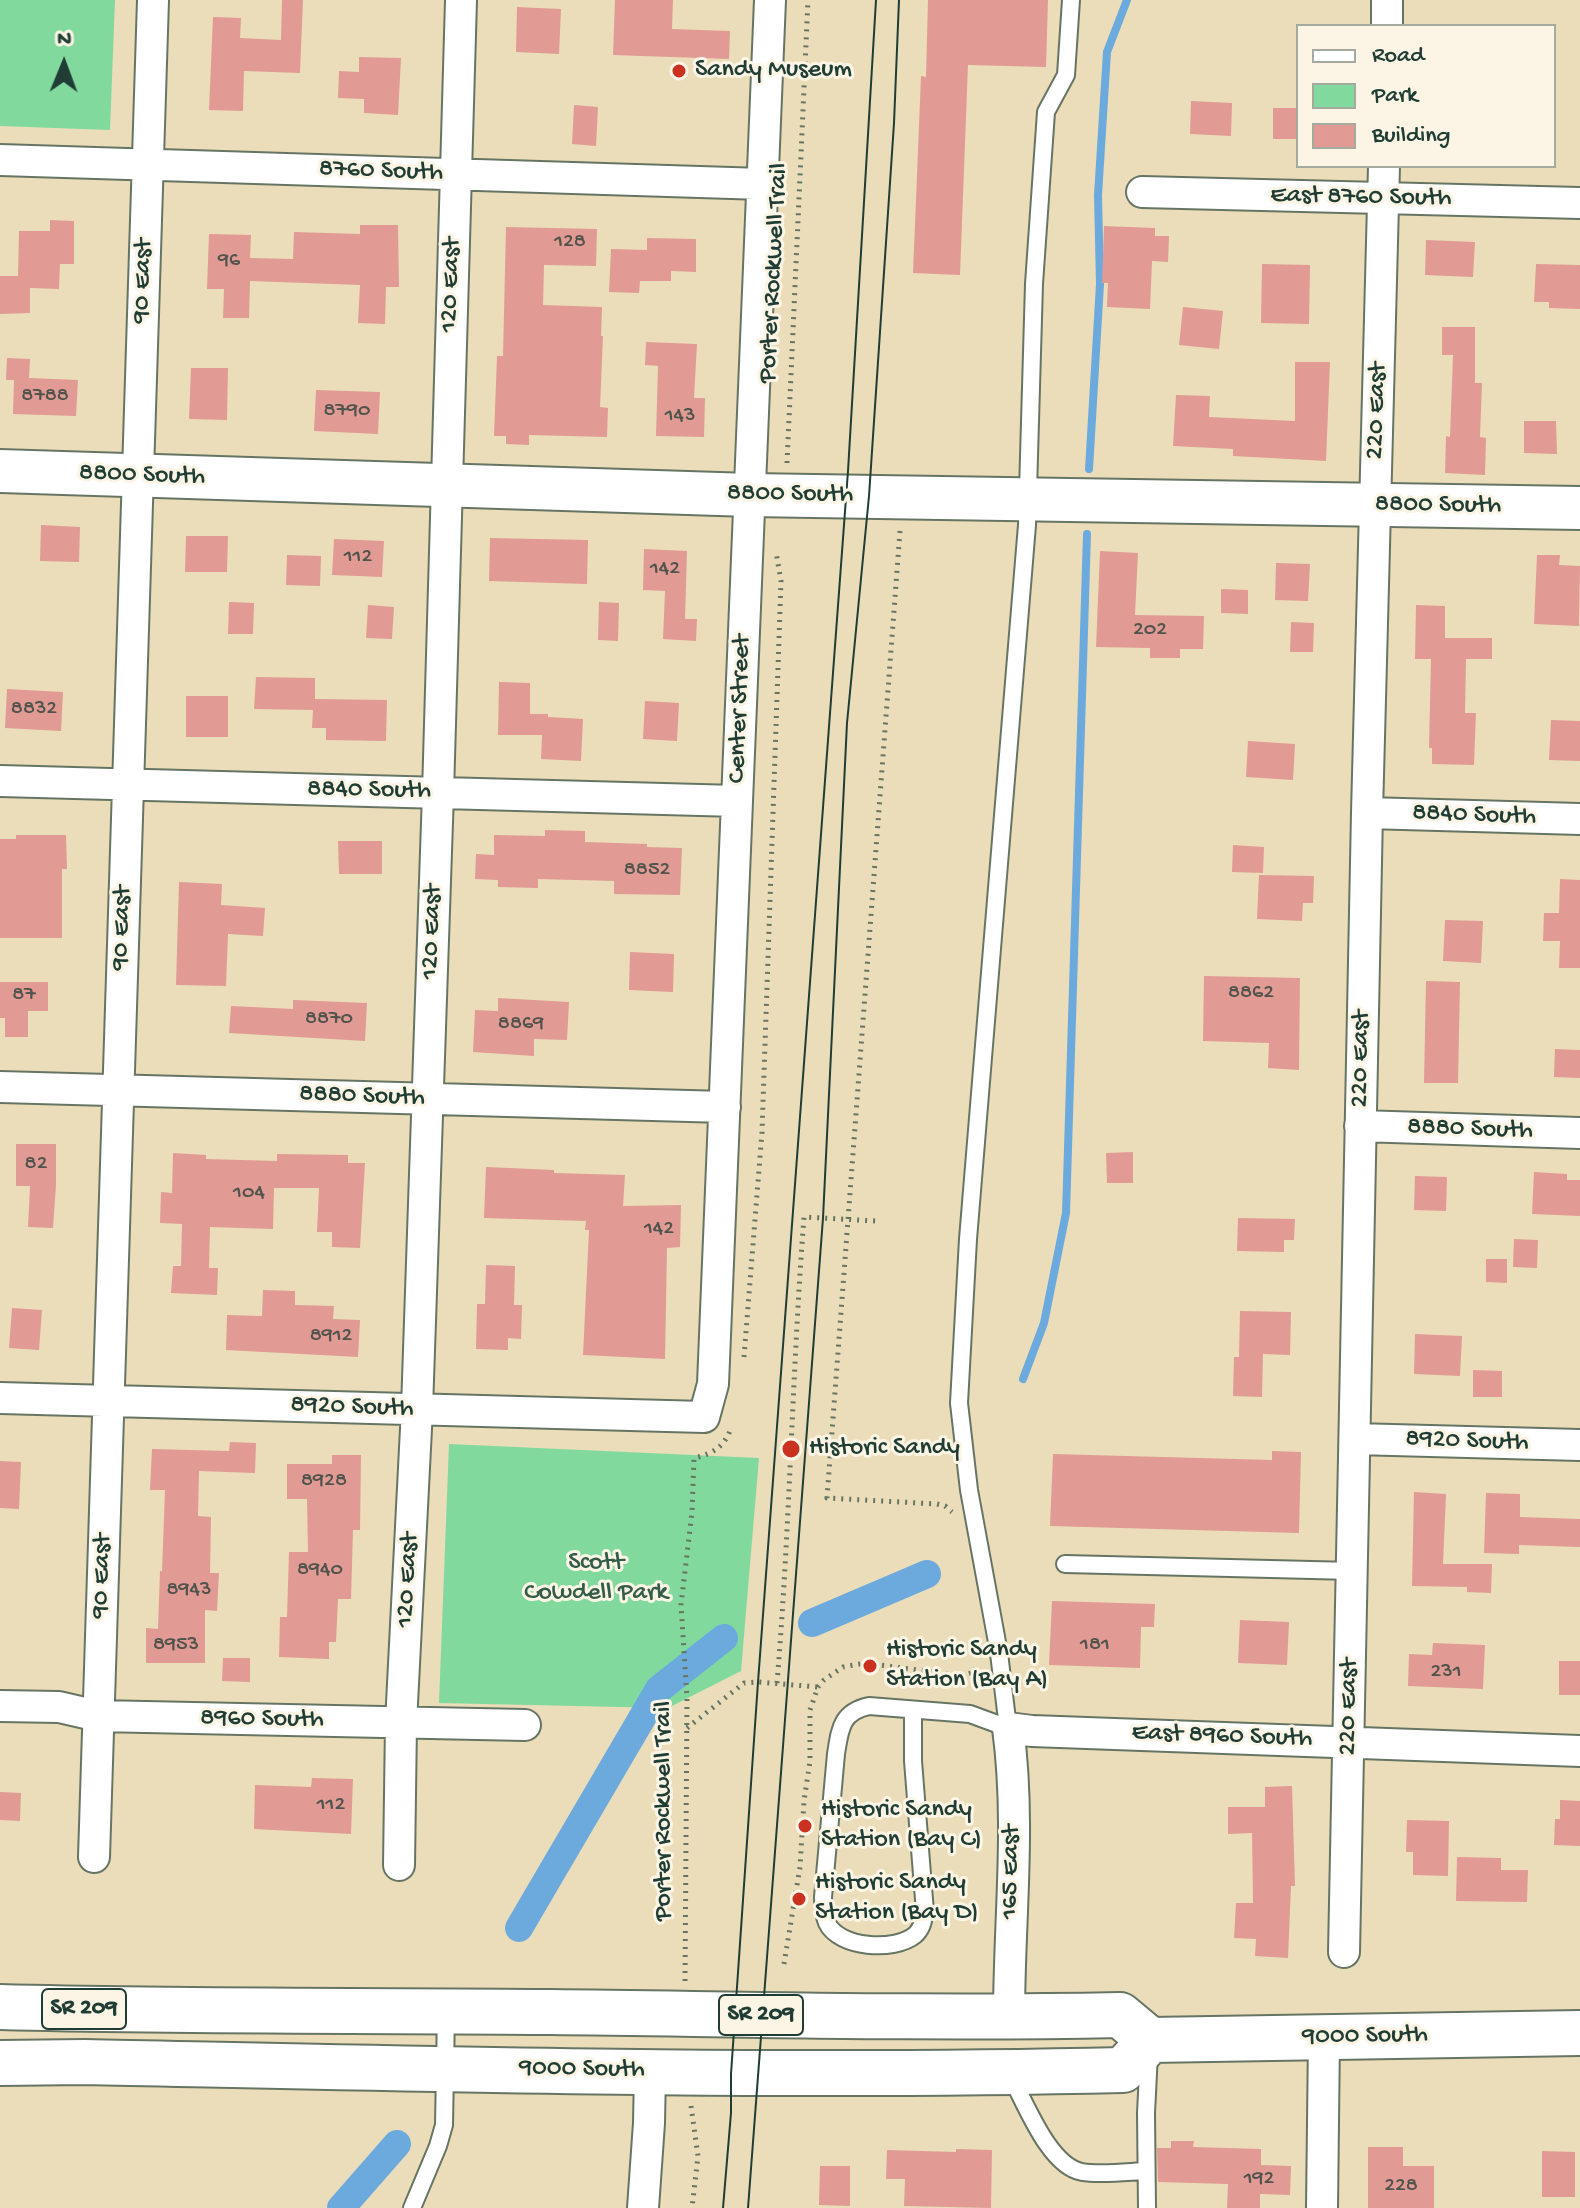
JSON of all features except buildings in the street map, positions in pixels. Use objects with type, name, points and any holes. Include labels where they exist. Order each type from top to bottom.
[{"type":"main road","name":"SR 209","points":[[0,2007],[168,2011],[1009,2017],[1120,2015],[1150,2040]]},
{"type":"main road","points":[[0,2035],[57,2035],[168,2011]]},
{"type":"main road","points":[[514,2012],[624,2050],[650,2072]]},
{"type":"main road","name":"9000 South","points":[[0,2063],[731,2074],[1123,2070],[1150,2040],[1580,2033]]},
{"type":"street","name":"90 East","points":[[94,1857],[153,0]]},
{"type":"street","name":"120 East","points":[[399,1865],[401,1723],[417,1409],[438,793],[461,0]]},
{"type":"street","name":"Center Street","points":[[704,1417],[713,1384],[737,801],[768,495],[763,184],[770,0]]},
{"type":"street","points":[[1387,0],[1387,24]]},
{"type":"street","name":"8760 South","points":[[0,160],[763,184]]},
{"type":"street","name":"220 East","points":[[1344,1952],[1367,813],[1384,168]]},
{"type":"street","name":"East 8760 South","points":[[1142,192],[1580,203]]},
{"type":"street","name":"8800 South","points":[[0,471],[768,495],[1580,508]]},
{"type":"street","name":"8840 South","points":[[0,781],[737,801]]},
{"type":"street","name":"8840 South","points":[[1367,813],[1580,819]]},
{"type":"street","name":"8880 South","points":[[0,1087],[725,1107]]},
{"type":"street","name":"8880 South","points":[[1360,1126],[1580,1133]]},
{"type":"street","name":"8920 South","points":[[0,1398],[704,1417]]},
{"type":"street","name":"8920 South","points":[[1355,1439],[1580,1445]]},
{"type":"street","name":"8960 South","points":[[0,1706],[59,1707],[98,1716],[525,1725]]},
{"type":"street","name":"East 8960 South","points":[[1008,1728],[1580,1751]]},
{"type":"street","name":"165 East","points":[[1008,1728],[1013,1764],[1014,1839],[1009,2017]]},
{"type":"street","points":[[1322,2208],[1324,2037]]},
{"type":"street","points":[[643,2208],[650,2072]]},
{"type":"lane","points":[[913,1711],[913,1761],[925,1912],[922,1927],[903,1941],[886,1945],[843,1940],[828,1924],[823,1897],[839,1735],[846,1717],[856,1708],[869,1706],[970,1714],[1008,1728],[999,1653],[969,1490],[959,1403],[968,1239],[1028,499],[1034,284],[1046,112],[1066,75],[1071,0]]},
{"type":"lane","points":[[1065,1564],[1353,1571]]},
{"type":"lane","points":[[412,2208],[444,2125],[446,2011]]},
{"type":"lane","points":[[1147,2208],[1150,2040]]},
{"type":"lane","points":[[1009,2072],[1040,2136],[1055,2155],[1079,2172],[1146,2171]]},
{"type":"path","name":"Porter Rockwell Trail","points":[[768,495],[808,0]]},
{"type":"path","points":[[900,522],[827,1498],[937,1504],[951,1510],[953,1517]]},
{"type":"path","points":[[777,1683],[804,1217],[876,1221]]},
{"type":"path","name":"Porter Rockwell Trail","points":[[683,1640],[687,1698],[685,1981]]},
{"type":"path","points":[[784,1964],[800,1867],[810,1761],[810,1710],[818,1687],[834,1672],[865,1663],[962,1676],[974,1672],[978,1656]]},
{"type":"path","points":[[686,1729],[744,1683],[818,1687]]},
{"type":"path","points":[[691,2111],[698,2156],[692,2208]]},
{"type":"green space","points":[[0,0],[115,0],[110,130],[0,126]]},
{"type":"green space","name":"Scott Cowdell Park","points":[[449,1444],[759,1458],[741,1671],[668,1708],[439,1703]]},
{"type":"waterway","points":[[1089,469],[1100,284],[1098,195],[1107,52],[1127,0]]},
{"type":"waterway","points":[[1023,1379],[1044,1323],[1066,1213],[1087,534]]},
{"type":"waterway","points":[[812,1623],[927,1574]]},
{"type":"waterway","points":[[519,1928],[659,1689],[724,1638]]},
{"type":"waterway","points":[[341,2208],[397,2144]]},
{"type":"tram line","points":[[723,2208],[758,1682],[848,471],[876,0]]},
{"type":"tram line","points":[[748,2208],[823,1218],[847,723],[869,496],[894,123],[899,0]]},
{"type":"place","name":"Sandy Museum","points":[[679,71]]},
{"type":"place","name":"Historic Sandy","points":[[791,1449]]},
{"type":"place","name":"Historic Sandy Station (Bay A)","points":[[870,1666]]},
{"type":"place","name":"Historic Sandy Station (Bay C)","points":[[805,1826]]},
{"type":"place","name":"Historic Sandy Station (Bay D)","points":[[799,1899]]}]
